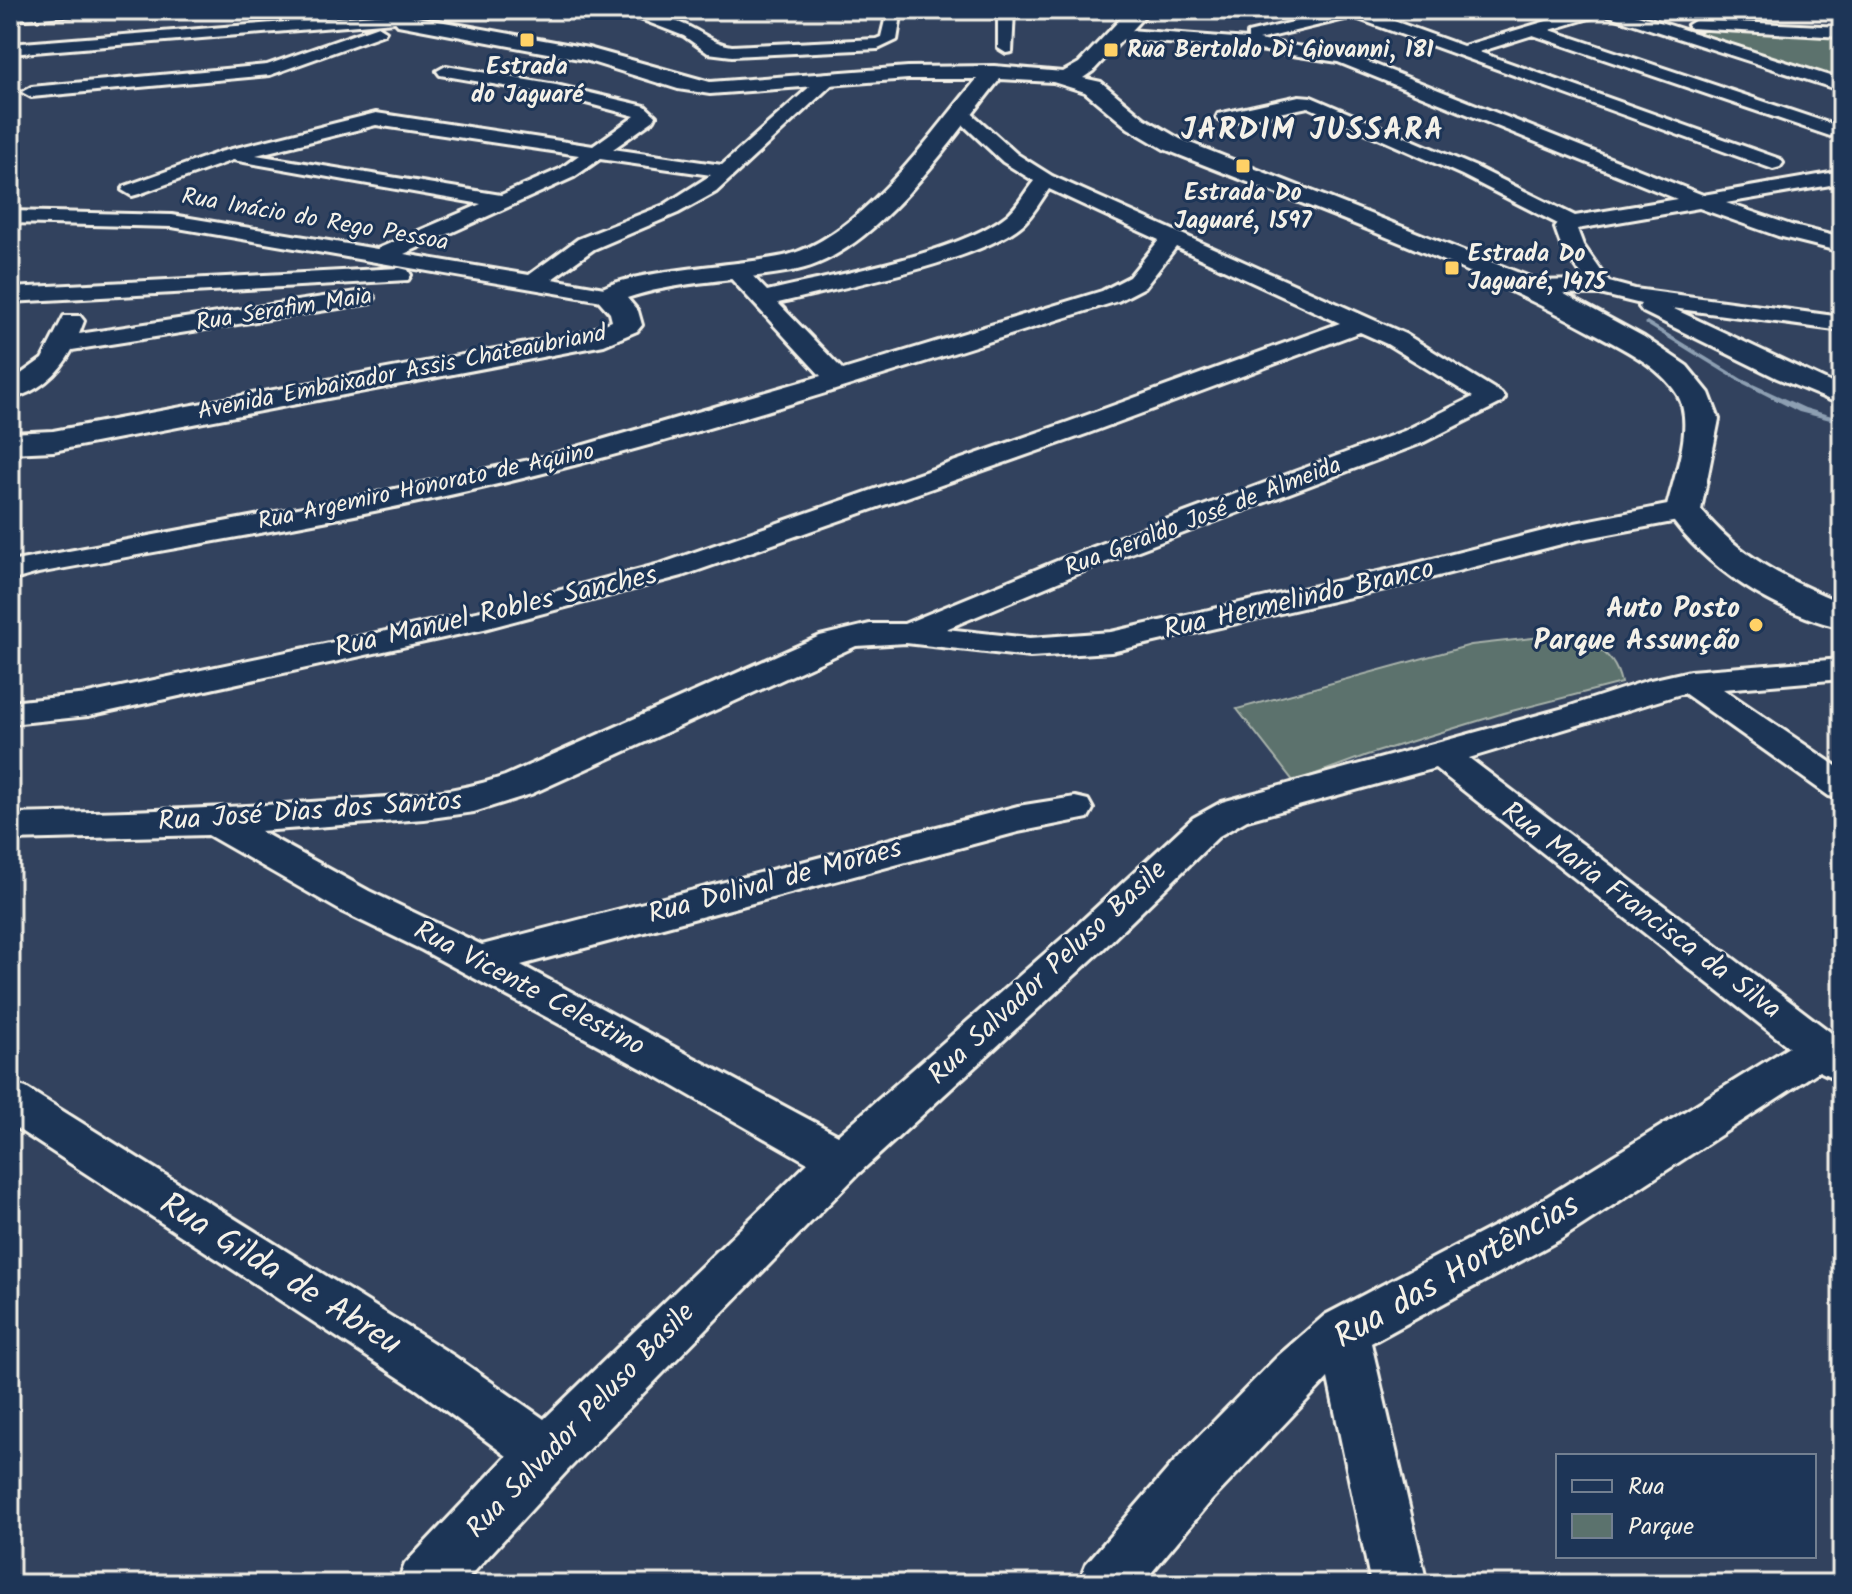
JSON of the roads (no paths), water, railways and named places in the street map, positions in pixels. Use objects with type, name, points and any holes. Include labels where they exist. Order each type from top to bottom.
[{"type":"street","points":[[10,15],[80,10]]},
{"type":"street","points":[[625,10],[690,33],[714,49],[778,41],[885,42],[889,40],[893,15]]},
{"type":"street","points":[[1006,10],[1006,48]]},
{"type":"street","points":[[1068,78],[1086,67],[1140,10]]},
{"type":"street","points":[[1460,52],[1603,10],[1842,86]]},
{"type":"street","points":[[1229,42],[1358,11],[1460,52],[1770,165]]},
{"type":"street","points":[[31,92],[270,70],[400,16]]},
{"type":"street","points":[[10,49],[400,16],[588,54],[701,87],[738,88],[830,78],[994,72],[1068,78],[1093,87],[1136,123],[1172,144],[1312,203],[1532,288],[1634,343],[1676,372],[1693,393],[1703,419],[1683,511],[1703,539],[1731,562],[1767,583],[1842,617]]},
{"type":"street","points":[[1635,19],[1842,32]]},
{"type":"street","points":[[1533,30],[1836,126]]},
{"type":"street","points":[[1115,34],[1229,42],[1342,58],[1700,200],[1786,231],[1842,245]]},
{"type":"street","points":[[378,257],[567,173],[637,125],[646,114],[556,90],[446,71]]},
{"type":"street","name":"Avenida Embaixador Assis Chateaubriand","points":[[10,443],[53,441],[594,339],[627,325],[624,311],[608,295],[636,286],[796,262],[857,228],[887,202],[994,72]]},
{"type":"street","points":[[536,280],[586,244],[682,203],[709,188],[830,78]]},
{"type":"street","points":[[1225,118],[1299,101],[1311,102],[1469,171],[1572,223]]},
{"type":"street","points":[[961,113],[1010,158],[1045,180],[1359,324]]},
{"type":"street","points":[[132,190],[227,156],[376,119],[728,172]]},
{"type":"street","points":[[1811,141],[1836,126]]},
{"type":"street","points":[[1700,200],[1792,152]]},
{"type":"street","points":[[227,156],[503,201]]},
{"type":"street","points":[[1770,165],[1773,175],[1815,183]]},
{"type":"street","points":[[1601,287],[1572,245],[1566,228],[1572,223],[1842,177]]},
{"type":"street","points":[[761,300],[916,261],[982,239],[1016,219],[1045,180]]},
{"type":"street","name":"Rua Inácio do Rego Pessoa","points":[[10,217],[161,220],[466,272],[536,280],[608,295]]},
{"type":"street","name":"Rua Argemiro Honorato de Aquino","points":[[10,572],[32,565],[367,504],[548,464],[692,424],[1125,290],[1146,273],[1171,239]]},
{"type":"street","points":[[734,270],[837,378]]},
{"type":"street","points":[[10,295],[466,272]]},
{"type":"street","name":"Rua Serafim Maia","points":[[64,344],[505,276]]},
{"type":"street","points":[[1532,288],[1601,287],[1633,296],[1842,324]]},
{"type":"street","points":[[10,391],[46,371],[54,363],[83,293]]},
{"type":"street","points":[[1633,296],[1664,315],[1842,397]]},
{"type":"street","name":"Rua Geraldo José de Almeida","points":[[911,632],[1103,553],[1413,437],[1492,398],[1416,350],[1359,324]]},
{"type":"street","name":"Rua Manuel Robles Sanches","points":[[10,713],[88,705],[543,605],[671,570],[970,466],[1359,324]]},
{"type":"street","name":"Rua Hermelindo Branco","points":[[911,632],[1021,647],[1079,647],[1111,642],[1411,574],[1575,532],[1683,511]]},
{"type":"street","name":"Rua José Dias dos Santos","points":[[16,834],[214,822],[474,800],[518,785],[831,643],[866,632],[911,632]]},
{"type":"street","name":"Rua Salvador Peluso Basile","points":[[425,1584],[547,1453],[842,1160],[1088,939],[1206,827],[1235,811],[1576,716],[1646,691],[1690,681],[1842,669]]},
{"type":"street","points":[[1690,681],[1842,787]]},
{"type":"street","name":"Rua Maria Francisca da Silva","points":[[1441,755],[1831,1057]]},
{"type":"street","name":"Rua Dolival de Moraes","points":[[476,962],[1018,819],[1075,809]]},
{"type":"street","name":"Rua Vicente Celestino","points":[[214,822],[355,901],[436,939],[669,1063],[842,1160]]},
{"type":"street","name":"Rua das Hortências","points":[[1106,1584],[1192,1482],[1296,1373],[1343,1332],[1544,1224],[1831,1057]]},
{"type":"street","name":"Rua Gilda de Abreu","points":[[10,1101],[436,1373],[547,1453]]},
{"type":"street","points":[[1343,1332],[1399,1584]]},
{"type":"waterway","points":[[1647,323],[1740,380],[1802,410],[1842,421]]},
{"type":"place","name":"Estrada do Jaguaré","points":[[527,40]]},
{"type":"place","name":"Rua Bertoldo Di Giovanni, 181","points":[[1111,50]]},
{"type":"place","name":"Estrada Do Jaguaré, 1597","points":[[1243,166]]},
{"type":"place","name":"Estrada Do Jaguaré, 1475","points":[[1452,268]]},
{"type":"place","name":"Auto Posto Parque Assunção","points":[[1756,625]]},
{"type":"district","name":"JARDIM JUSSARA","points":[[1313,131]]}]
